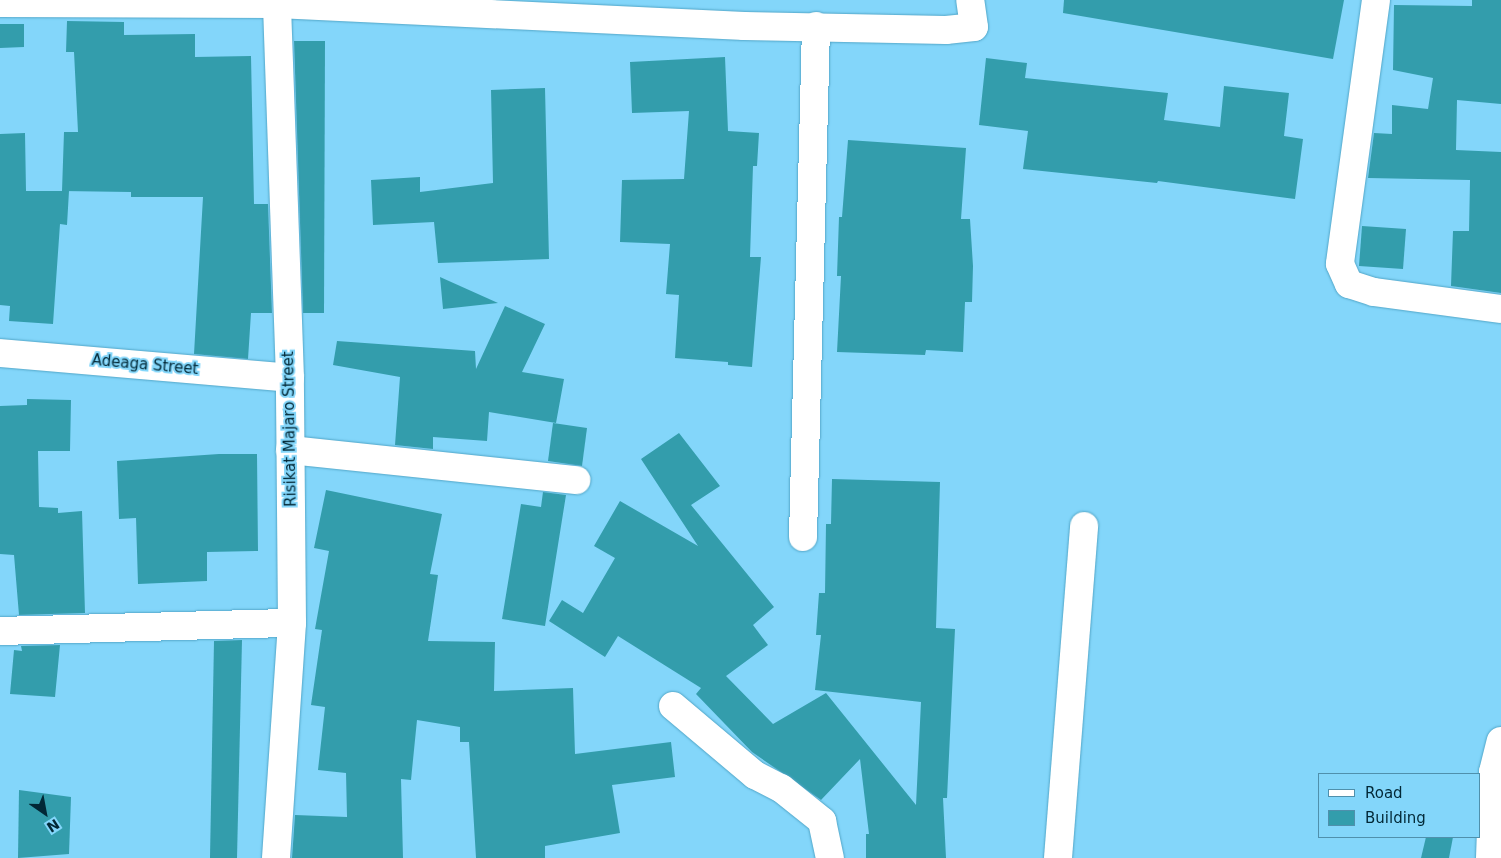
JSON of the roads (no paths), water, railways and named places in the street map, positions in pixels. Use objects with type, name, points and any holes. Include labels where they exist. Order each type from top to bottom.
[{"type":"street","points":[[0,3],[277,2],[734,26],[974,27],[970,0]]},
{"type":"street","points":[[1376,0],[1340,264],[1350,284],[1374,292],[1501,309]]},
{"type":"street","name":"Risikat Majaro Street","points":[[276,858],[292,623],[290,378],[277,2]]},
{"type":"street","points":[[804,537],[816,26]]},
{"type":"street","name":"Adeaga Street","points":[[0,353],[290,378]]},
{"type":"street","points":[[290,450],[576,480]]},
{"type":"street","points":[[1058,858],[1084,526]]},
{"type":"street","points":[[0,631],[292,623]]},
{"type":"street","points":[[673,706],[756,775],[781,788],[822,821],[830,858]]},
{"type":"street","points":[[1490,858],[1493,772],[1501,741]]}]
